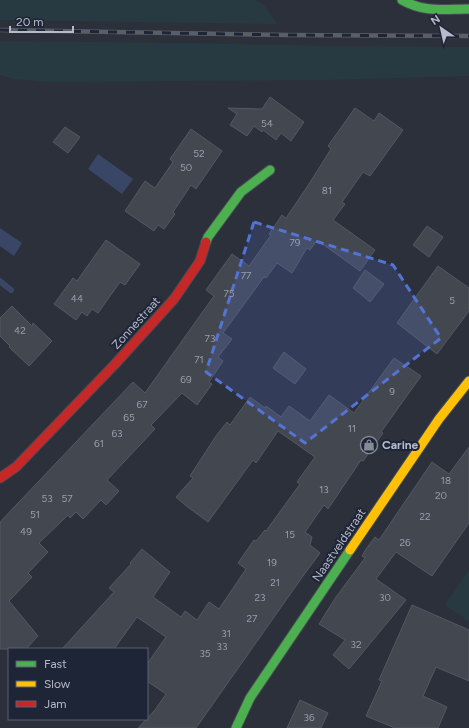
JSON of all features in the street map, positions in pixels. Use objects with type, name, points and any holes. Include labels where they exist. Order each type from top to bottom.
[{"type":"street","points":[[402,0],[419,8],[469,10]]},
{"type":"street","name":"Zonnestraat","points":[[0,478],[16,467],[116,363],[174,299],[200,261],[208,237],[241,192],[270,170]]},
{"type":"street","name":"Naastveldstraat","points":[[236,728],[250,698],[439,419],[469,381]]},
{"type":"highlighted area","points":[[254,222],[393,265],[441,338],[305,443],[206,372]]},
{"type":"shaded area","points":[[0,0],[255,0],[264,5],[277,24],[0,20]]},
{"type":"shaded area","points":[[0,41],[469,47],[469,76],[326,80],[50,82],[14,79],[0,75]]},
{"type":"shaded area","points":[[469,570],[469,621],[445,605]]},
{"type":"water","points":[[98,154],[133,179],[122,194],[88,169]]},
{"type":"water","points":[[0,228],[22,243],[14,256],[0,246]]},
{"type":"building","points":[[270,97],[304,122],[291,141],[281,133],[276,140],[263,130],[262,132],[254,126],[247,136],[230,125],[237,114],[228,108],[262,109]]},
{"type":"building","points":[[355,108],[374,121],[379,113],[403,130],[370,176],[363,172],[342,202],[345,204],[333,220],[375,250],[360,271],[317,240],[310,250],[307,248],[292,273],[277,263],[266,278],[264,277],[223,333],[232,339],[218,357],[223,361],[209,382],[212,384],[197,405],[182,393],[151,425],[155,429],[107,480],[119,491],[106,505],[101,500],[83,519],[76,512],[70,518],[68,515],[39,543],[48,552],[28,573],[32,577],[9,601],[38,636],[27,648],[0,649],[0,522],[133,382],[145,393],[214,296],[206,290],[232,254],[249,266],[271,235],[269,234],[282,215],[286,218],[307,187],[331,149],[328,146]]},
{"type":"building","points":[[65,127],[80,137],[68,153],[53,142]]},
{"type":"building","points":[[191,129],[222,151],[196,189],[191,185],[173,212],[175,214],[164,229],[158,225],[154,231],[125,211],[145,181],[155,188],[173,162],[170,159]]},
{"type":"building","points":[[427,226],[443,237],[429,257],[413,245]]},
{"type":"building","points":[[106,240],[140,264],[125,285],[120,282],[98,313],[92,309],[87,316],[82,312],[76,320],[54,304],[73,278],[77,281]]},
{"type":"building","points":[[438,266],[469,288],[469,311],[437,354],[397,323]]},
{"type":"building","points":[[365,270],[384,284],[370,302],[353,288]]},
{"type":"building","points":[[12,306],[32,326],[33,323],[52,341],[29,366],[0,336],[0,318]]},
{"type":"building","points":[[284,352],[306,369],[295,384],[273,368]]},
{"type":"building","points":[[394,358],[421,376],[381,432],[383,433],[363,461],[361,460],[328,509],[324,505],[305,532],[312,537],[310,545],[320,553],[196,728],[138,728],[146,720],[148,720],[148,717],[166,694],[148,682],[148,663],[166,637],[137,617],[115,648],[63,648],[114,592],[109,588],[131,564],[130,563],[142,549],[170,572],[153,597],[181,617],[185,611],[197,620],[209,602],[219,609],[246,569],[238,563],[254,540],[256,541],[265,530],[266,531],[300,484],[297,482],[315,457],[278,431],[256,463],[253,460],[208,522],[176,497],[193,478],[190,476],[216,436],[227,422],[230,425],[250,397],[281,417],[289,406],[310,421],[329,395],[354,413]]},
{"type":"building","points":[[469,447],[469,523],[432,576],[396,552],[376,579],[406,600],[349,669],[333,655],[345,640],[319,624],[336,597],[365,558],[362,556],[366,549],[375,537],[379,540],[432,462],[449,474]]},
{"type":"building","points":[[412,605],[469,630],[469,681],[436,667],[423,696],[447,707],[438,728],[395,728],[366,716],[382,681],[379,680]]},
{"type":"building","points":[[300,700],[328,713],[321,728],[287,728]]},
{"type":"waterway","points":[[0,281],[11,290]]},
{"type":"railway","points":[[0,30],[286,35],[469,36]]},
{"type":"traffic: fast","points":[[402,0],[427,9],[469,9]]},
{"type":"traffic: fast","points":[[206,242],[208,237],[241,192],[270,170]]},
{"type":"traffic: fast","points":[[236,728],[250,698],[350,550]]},
{"type":"traffic: slow","points":[[350,550],[439,419],[469,381]]},
{"type":"traffic: jam","points":[[0,478],[16,467],[116,363],[174,299],[200,261],[206,242]]},
{"type":"place","name":"Carine","points":[[369,445]]}]
